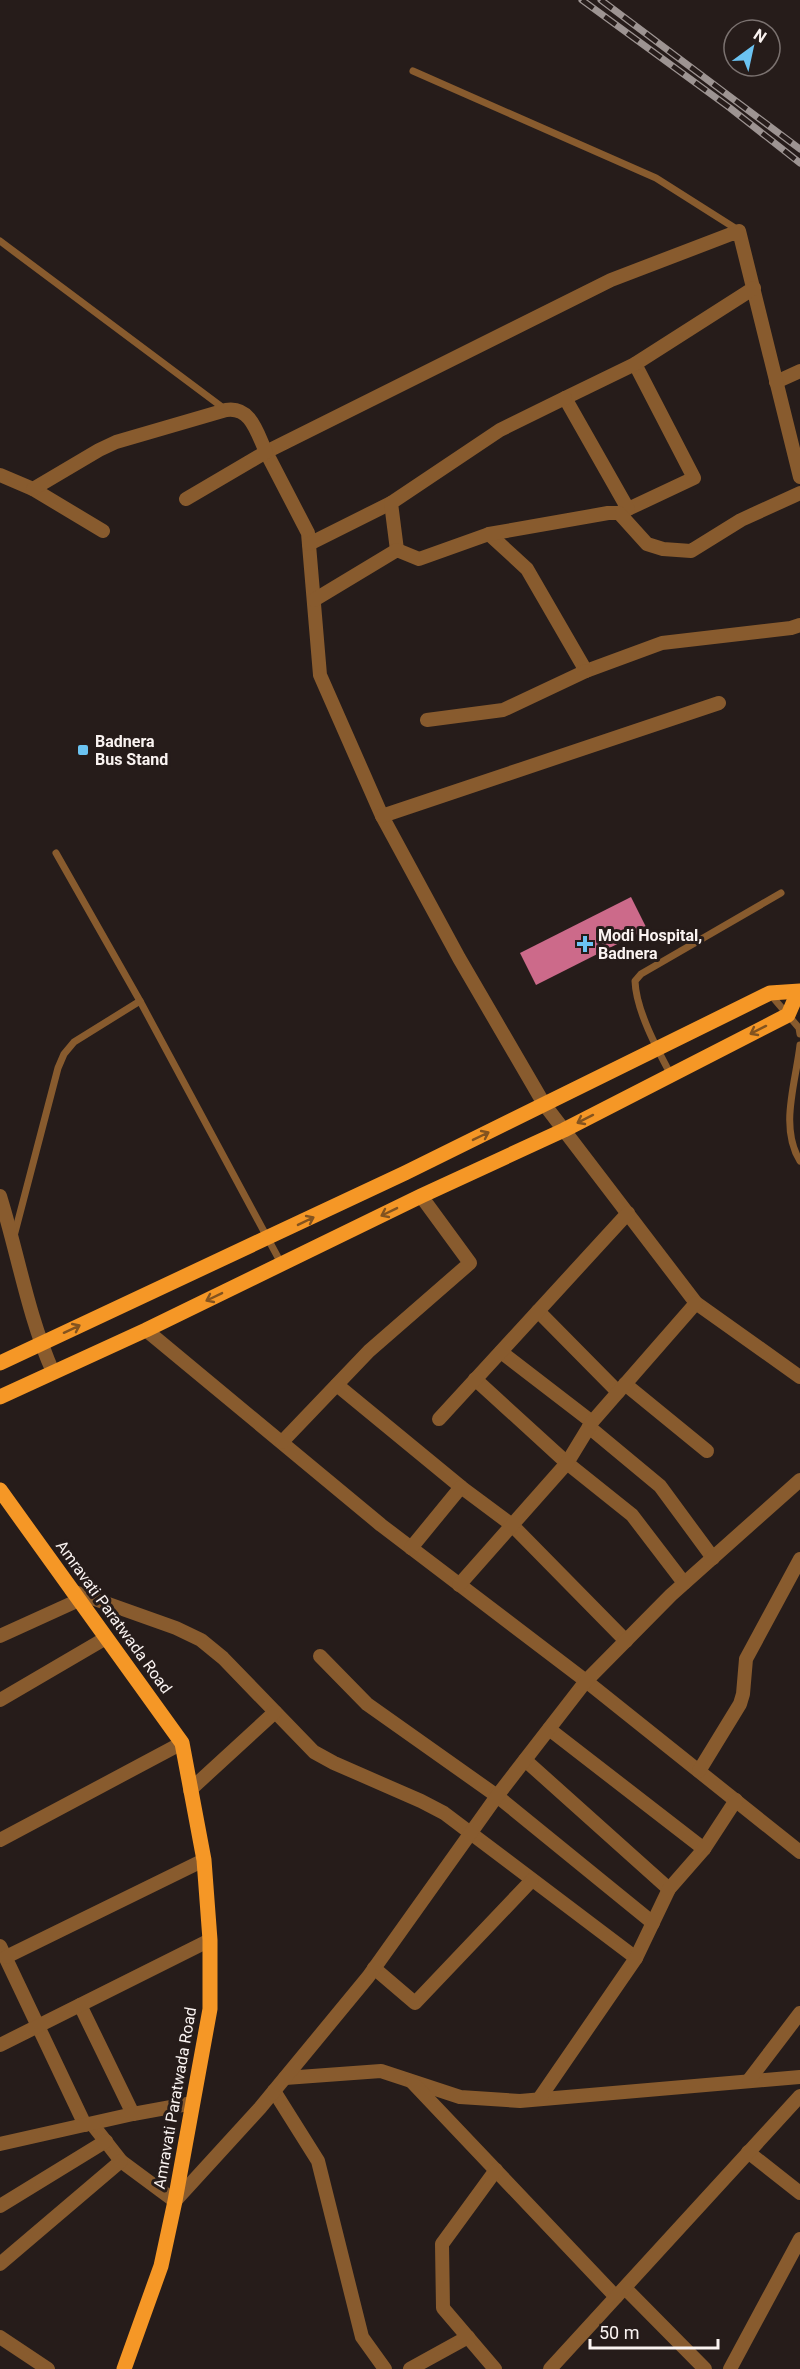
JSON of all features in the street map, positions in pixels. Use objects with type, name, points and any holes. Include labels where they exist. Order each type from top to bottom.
[{"type":"main road","points":[[0,1363],[269,1238],[770,993],[799,992],[788,1015],[564,1130],[421,1196],[146,1330],[0,1397]]},
{"type":"main road","name":"Amravati Paratwada Road","points":[[0,1490],[182,1743],[204,1860],[210,1940],[210,2009],[161,2266],[124,2369]]},
{"type":"street","points":[[186,499],[266,452],[611,280],[739,231],[800,477]]},
{"type":"street","points":[[309,544],[392,502],[500,430],[635,364],[754,288]]},
{"type":"street","points":[[397,550],[419,559],[489,534],[623,511],[694,478],[635,364]]},
{"type":"street","points":[[776,382],[800,371]]},
{"type":"street","points":[[565,398],[623,511],[647,544],[663,549],[691,551],[741,520],[800,493]]},
{"type":"street","points":[[33,489],[116,442],[226,410],[237,410],[246,414],[308,533],[320,675],[382,816],[459,958],[544,1104],[696,1303],[800,1377]]},
{"type":"street","points":[[0,475],[33,489],[103,531]]},
{"type":"street","points":[[392,502],[397,550]]},
{"type":"street","points":[[489,534],[528,568],[586,671]]},
{"type":"street","points":[[314,600],[397,550]]},
{"type":"street","points":[[427,720],[503,710],[586,671],[662,643],[800,625]]},
{"type":"street","points":[[382,816],[719,703]]},
{"type":"street","points":[[0,1196],[40,1343],[54,1372]]},
{"type":"street","points":[[282,1442],[369,1351],[470,1263],[421,1196]]},
{"type":"street","points":[[439,1419],[628,1213]]},
{"type":"street","points":[[459,1585],[567,1463],[591,1424],[696,1303]]},
{"type":"street","points":[[538,1311],[621,1388],[707,1451]]},
{"type":"street","points":[[146,1330],[411,1548],[586,1681],[800,1852]]},
{"type":"street","points":[[501,1352],[591,1424],[660,1486],[713,1558]]},
{"type":"street","points":[[475,1379],[567,1463],[632,1515],[684,1583]]},
{"type":"street","points":[[337,1385],[461,1487],[512,1525],[626,1641]]},
{"type":"street","points":[[204,1860],[3,1952],[89,2125],[121,2161],[175,2201],[274,2091],[374,1968],[497,1796],[586,1681],[684,1583],[800,1480]]},
{"type":"street","points":[[411,1548],[461,1487]]},
{"type":"street","points":[[699,1771],[740,1704],[746,1659],[800,1559]]},
{"type":"street","points":[[0,1636],[76,1595],[176,1628],[201,1640],[223,1658],[308,1747],[324,1758],[432,1806],[636,1958]]},
{"type":"street","points":[[0,1700],[106,1638]]},
{"type":"street","points":[[320,1656],[367,1704],[497,1796],[654,1923]]},
{"type":"street","points":[[190,1790],[275,1712]]},
{"type":"street","points":[[549,1729],[704,1849]]},
{"type":"street","points":[[0,1840],[182,1743]]},
{"type":"street","points":[[525,1760],[669,1889]]},
{"type":"street","points":[[539,2099],[636,1958],[669,1889],[704,1849],[736,1800]]},
{"type":"street","points":[[374,1968],[415,2003],[532,1880]]},
{"type":"street","points":[[0,2045],[210,1940]]},
{"type":"street","points":[[80,2005],[133,2114]]},
{"type":"street","points":[[749,2080],[800,2013]]},
{"type":"street","points":[[285,2078],[381,2071],[460,2097],[520,2101],[800,2077]]},
{"type":"street","points":[[411,2081],[496,2170],[620,2292],[705,2369]]},
{"type":"street","points":[[274,2091],[318,2161],[362,2337],[385,2369]]},
{"type":"street","points":[[550,2369],[800,2096]]},
{"type":"street","points":[[0,2145],[133,2114],[193,2103]]},
{"type":"street","points":[[0,2206],[106,2142]]},
{"type":"street","points":[[748,2152],[800,2193]]},
{"type":"street","points":[[0,2264],[121,2161]]},
{"type":"street","points":[[495,2369],[443,2308],[442,2244],[496,2170]]},
{"type":"street","points":[[730,2369],[800,2239]]},
{"type":"street","points":[[0,2337],[48,2369]]},
{"type":"street","points":[[410,2369],[468,2337]]},
{"type":"lane","points":[[413,71],[656,178],[739,231]]},
{"type":"lane","points":[[0,241],[226,410]]},
{"type":"lane","points":[[56,853],[140,1001],[282,1264]]},
{"type":"lane","points":[[672,1075],[656,1049],[635,991],[635,981],[641,974],[781,893]]},
{"type":"lane","points":[[770,993],[799,1028],[800,1034]]},
{"type":"lane","points":[[13,1238],[58,1068],[64,1054],[74,1042],[140,1001]]},
{"type":"lane","points":[[800,1045],[789,1132],[793,1150],[800,1161]]},
{"type":"building","points":[[631,897],[647,929],[536,985],[520,953]]},
{"type":"railway","points":[[582,0],[730,108],[800,163]]},
{"type":"railway","points":[[601,0],[800,149]]},
{"type":"place","name":"Badnera Bus Stand","points":[[83,750]]},
{"type":"place","name":"Modi Hospital, Badnera","points":[[585,944]]}]
